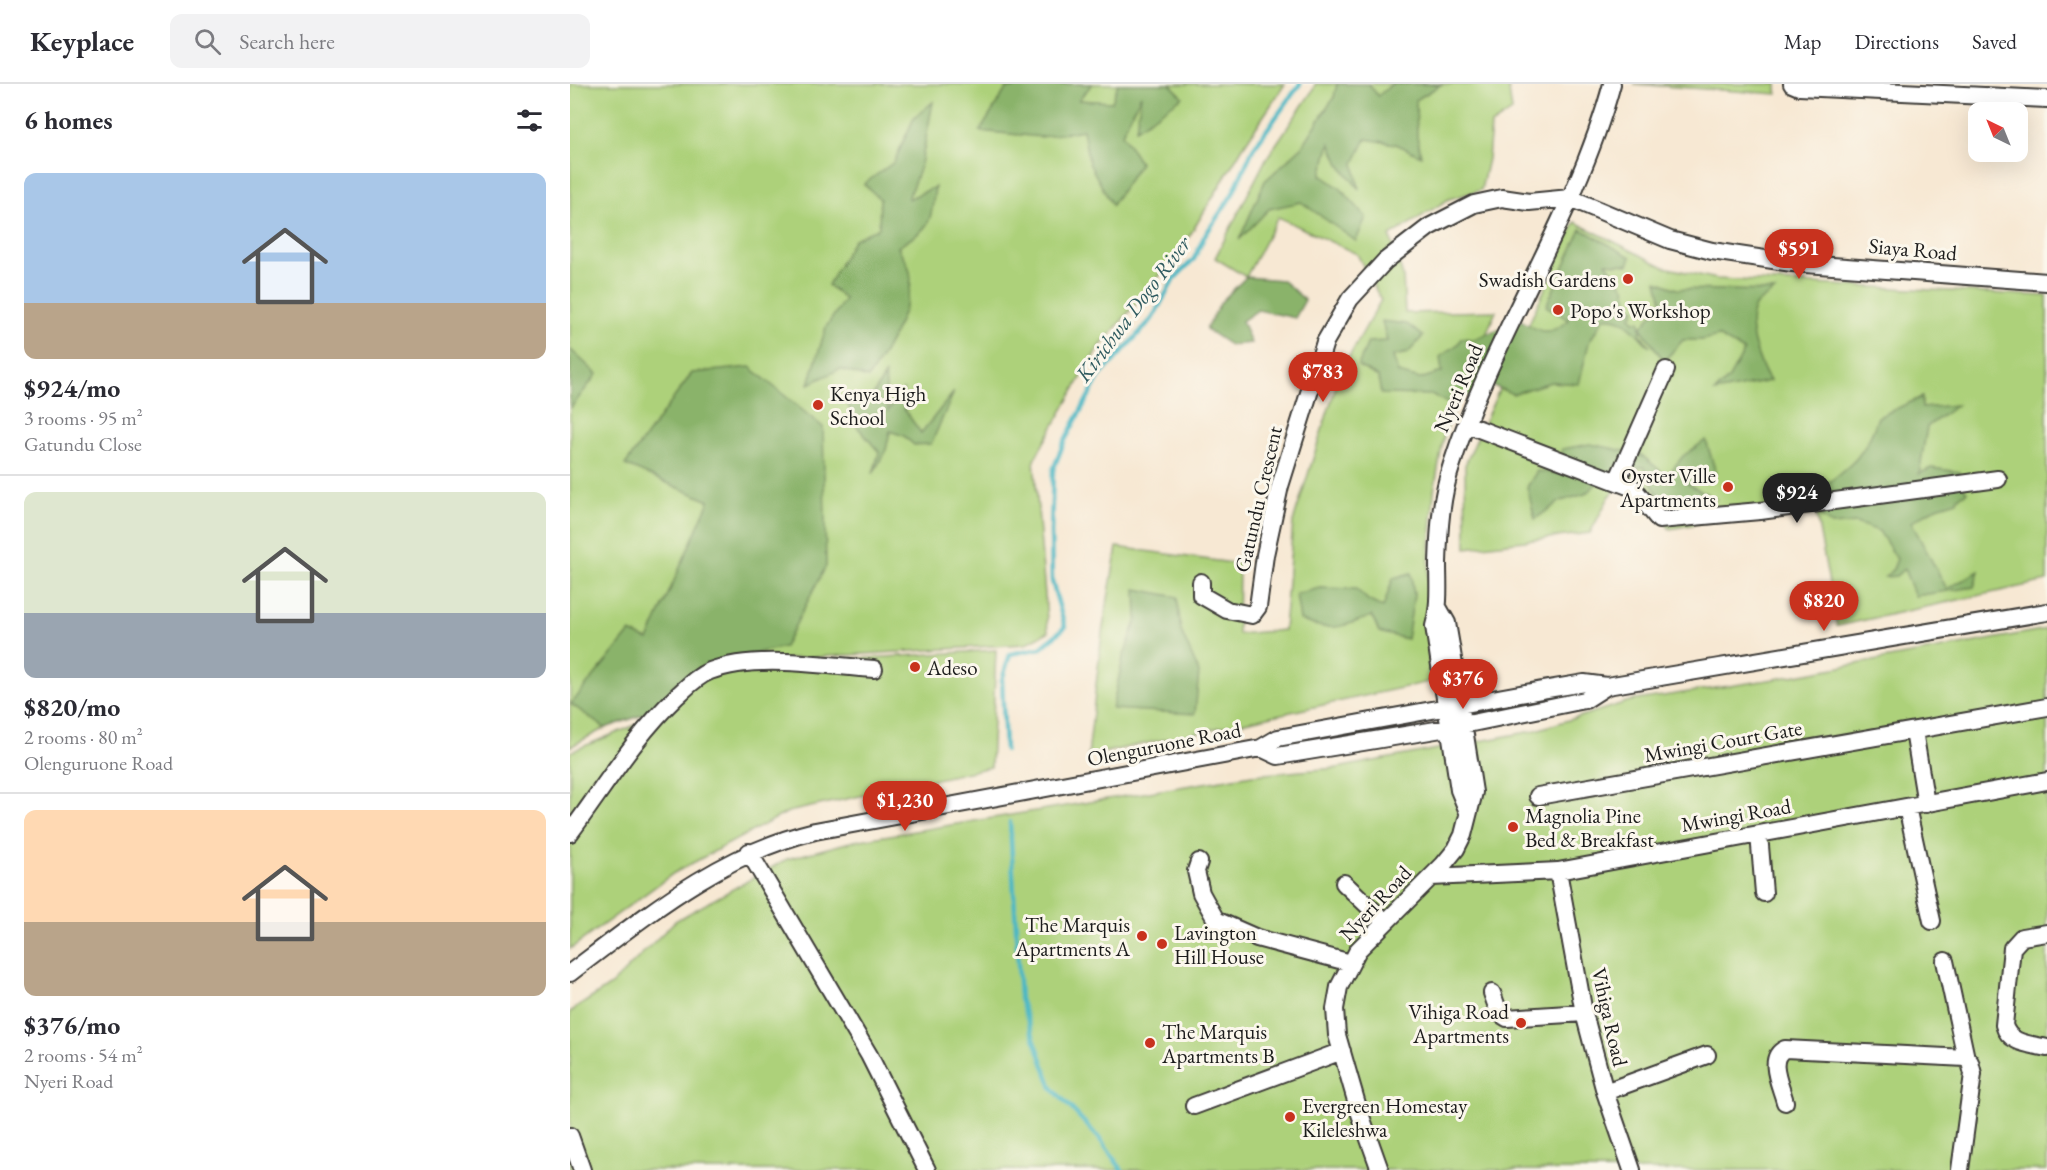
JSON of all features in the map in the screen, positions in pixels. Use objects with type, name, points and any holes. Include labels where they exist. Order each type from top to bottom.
[{"type":"street","name":"Nyeri Road","points":[[1380,1170],[1337,1035],[1335,1009],[1339,987],[1358,951],[1456,849],[1468,812],[1474,792],[1456,727],[1447,623],[1439,609],[1442,506],[1451,466],[1466,424],[1570,198],[1612,84]]},
{"type":"street","points":[[1792,84],[1799,87],[1859,86],[2047,99]]},
{"type":"street","name":"Gatundu Crescent","points":[[1202,582],[1201,595],[1227,610],[1252,615],[1258,607],[1265,555],[1280,486],[1325,342],[1350,299],[1385,261],[1429,227],[1474,204],[1502,198],[1529,202],[1570,198]]},
{"type":"street","name":"Siaya Road","points":[[1570,198],[1670,240],[1712,251],[1792,263],[2047,282]]},
{"type":"street","points":[[1617,481],[1666,370]]},
{"type":"street","points":[[1466,424],[1617,481],[1633,489],[1654,516],[1666,520],[1760,511],[1998,479]]},
{"type":"street","name":"Olenguruone Road","points":[[570,973],[690,884],[749,852],[815,831],[1262,748],[1278,756],[1456,727],[1585,700],[1607,686],[2047,612]]},
{"type":"street","points":[[570,833],[632,744],[659,714],[700,676],[717,669],[757,662],[874,669]]},
{"type":"street","points":[[1262,748],[1278,738],[1453,706],[1584,683],[1607,686]]},
{"type":"street","name":"Mwingi Court Gate","points":[[1539,796],[2047,707]]},
{"type":"street","points":[[1914,731],[1926,804]]},
{"type":"street","name":"Mwingi Road","points":[[1431,877],[1558,871],[2047,781]]},
{"type":"street","points":[[1907,807],[1932,921]]},
{"type":"street","points":[[1759,834],[1764,893]]},
{"type":"street","points":[[749,852],[869,1055],[927,1170]]},
{"type":"street","points":[[1199,862],[1196,871],[1201,893],[1216,920],[1257,938],[1351,963]]},
{"type":"street","name":"Vihiga Road","points":[[1558,871],[1584,1013],[1605,1092],[1632,1170]]},
{"type":"street","points":[[1344,883],[1385,922]]},
{"type":"street","points":[[2047,933],[2022,937],[2012,948],[2004,1026],[2006,1034],[2012,1039],[2047,1048]]},
{"type":"street","points":[[1945,961],[1966,1058],[1970,1062],[1973,1074],[1960,1170]]},
{"type":"street","points":[[1492,993],[1499,1013],[1508,1018],[1584,1013]]},
{"type":"street","points":[[1785,1102],[1774,1060],[1778,1052],[1785,1049],[1966,1058]]},
{"type":"street","points":[[1194,1106],[1342,1051]]},
{"type":"street","points":[[1605,1092],[1707,1055]]},
{"type":"street","points":[[570,1136],[582,1170]]},
{"type":"green space","name":"Kenya High School","points":[[570,84],[1285,84],[1243,147],[1181,250],[1097,350],[1034,460],[1048,632],[1025,644],[706,664],[648,713],[605,728],[570,747]]},
{"type":"green space","points":[[1036,84],[1092,84],[1079,100],[1112,102],[1118,84],[1170,84],[1183,97],[1136,129],[1141,95],[1122,134],[1140,163],[1112,205],[1089,163],[1083,130],[1041,137],[980,131],[1006,89]]},
{"type":"green space","points":[[1315,84],[1508,84],[1512,111],[1491,125],[1488,159],[1481,190],[1449,199],[1390,236],[1403,276],[1405,313],[1496,311],[1444,435],[1434,491],[1428,576],[1429,682],[1088,756],[1102,633],[1117,547],[1239,564],[1238,634],[1284,630],[1293,522],[1340,373],[1381,300],[1357,254],[1278,217],[1246,277],[1215,258],[1266,159]]},
{"type":"green space","points":[[1337,84],[1369,84],[1378,96],[1392,84],[1442,84],[1416,100],[1417,136],[1421,156],[1396,144],[1366,139],[1354,163],[1359,189],[1339,164],[1330,143],[1321,175],[1341,189],[1366,217],[1356,241],[1301,202],[1269,209],[1239,240],[1265,181],[1302,147],[1334,97]]},
{"type":"green space","points":[[1633,84],[1777,84],[1777,94]]},
{"type":"green space","points":[[933,102],[921,164],[908,199],[935,187],[933,200],[927,224],[898,247],[908,265],[911,280],[905,309],[898,325],[868,378],[840,369],[809,384],[826,327],[845,299],[828,285],[854,239],[879,228],[880,199],[864,184],[894,162],[914,118]]},
{"type":"green space","points":[[1575,222],[1664,267],[1717,279],[2047,296],[2047,581],[1837,626],[1814,502],[1670,529],[1627,479],[1609,497],[1590,533],[1466,548],[1465,465]]},
{"type":"green space","points":[[1581,229],[1631,257],[1628,265],[1606,263],[1625,288],[1628,300],[1622,304],[1635,309],[1631,317],[1634,321],[1640,321],[1641,335],[1650,347],[1624,322],[1604,318],[1589,342],[1579,384],[1551,382],[1513,394],[1491,385],[1449,404],[1433,395],[1381,394],[1378,377],[1358,366],[1368,342],[1387,341],[1382,321],[1407,324],[1423,336],[1408,353],[1393,356],[1398,373],[1420,379],[1442,372],[1440,357],[1458,344],[1461,338],[1474,339],[1521,320],[1540,330],[1556,329],[1569,320],[1546,306]]},
{"type":"green space","points":[[1246,277],[1282,280],[1305,300],[1295,318],[1258,310],[1242,321],[1251,343],[1230,345],[1206,329],[1221,302]]},
{"type":"green space","points":[[1657,281],[1677,289],[1775,291],[1756,305],[1751,322],[1754,344],[1770,381],[1715,392],[1729,378],[1744,351],[1718,336],[1702,340],[1683,340],[1664,361],[1641,328],[1662,302]]},
{"type":"green space","points":[[570,349],[597,374],[570,409]]},
{"type":"green space","points":[[750,367],[823,427],[826,566],[784,647],[706,664],[648,713],[605,728],[571,704],[630,632],[648,640],[709,501],[625,465],[692,373]]},
{"type":"green space","points":[[885,375],[888,411],[903,390],[904,409],[921,433],[954,392],[931,444],[914,445],[904,436],[890,431],[886,450],[873,474],[879,452],[855,424],[847,401],[873,395]]},
{"type":"green space","points":[[1922,397],[1922,408],[1957,405],[1927,427],[1919,474],[1931,468],[1960,472],[1959,481],[1967,492],[1958,497],[1957,501],[1937,507],[1911,522],[1947,589],[1979,571],[1974,587],[1915,596],[1904,569],[1896,576],[1885,577],[1893,569],[1897,559],[1879,531],[1856,523],[1832,525],[1817,513],[1815,502],[1820,497],[1816,492],[1847,468],[1861,452],[1878,417]]},
{"type":"green space","points":[[1706,440],[1716,473],[1688,484],[1716,499],[1680,509],[1656,492],[1644,467],[1610,472],[1585,494],[1561,501],[1535,519],[1527,487],[1537,471],[1564,474],[1562,449],[1590,444],[1640,454],[1667,476],[1683,456]]},
{"type":"green space","points":[[1411,573],[1414,595],[1407,639],[1379,632],[1372,616],[1336,627],[1319,626],[1300,620],[1296,594],[1320,588],[1356,589],[1368,600],[1383,608],[1393,578]]},
{"type":"green space","points":[[1136,589],[1177,597],[1181,631],[1199,672],[1195,714],[1112,709],[1123,658],[1137,619]]},
{"type":"green space","points":[[2047,629],[2047,1170],[570,1170],[570,1012],[611,985],[675,921],[787,859],[854,841],[1252,775],[1337,768],[1533,731],[1630,701],[1775,679]]},
{"type":"green space","points":[[996,650],[991,767],[788,812],[674,873],[570,949],[570,752],[638,724],[708,668]]},
{"type":"waterway","name":"Kirichwa Dogo River","points":[[1005,750],[1002,680],[1010,654],[1041,648],[1065,627],[1052,581],[1051,532],[1053,470],[1064,442],[1099,377],[1152,319],[1174,279],[1194,259],[1204,237],[1232,195],[1253,149],[1300,84]]},
{"type":"waterway","name":"Kirichwa Dogo River","points":[[1010,822],[1020,999],[1052,1088],[1099,1138],[1122,1170]]},
{"type":"place","name":"Swadish Gardens","points":[[1628,279]]},
{"type":"place","name":"Popo's Workshop","points":[[1558,310]]},
{"type":"place","name":"Kenya High School","points":[[818,405]]},
{"type":"place","name":"Oyster Ville Apartments","points":[[1728,487]]},
{"type":"place","name":"Adeso","points":[[915,667]]},
{"type":"place","name":"Magnolia Pine Bed & Breakfast","points":[[1513,827]]},
{"type":"place","name":"The Marquis Apartments A","points":[[1142,936]]},
{"type":"place","name":"Lavington Hill House","points":[[1162,944]]},
{"type":"place","name":"Vihiga Road Apartments","points":[[1521,1023]]},
{"type":"place","name":"The Marquis Apartments B","points":[[1150,1043]]},
{"type":"place","name":"Evergreen Homestay Kileleshwa","points":[[1290,1117]]}]
